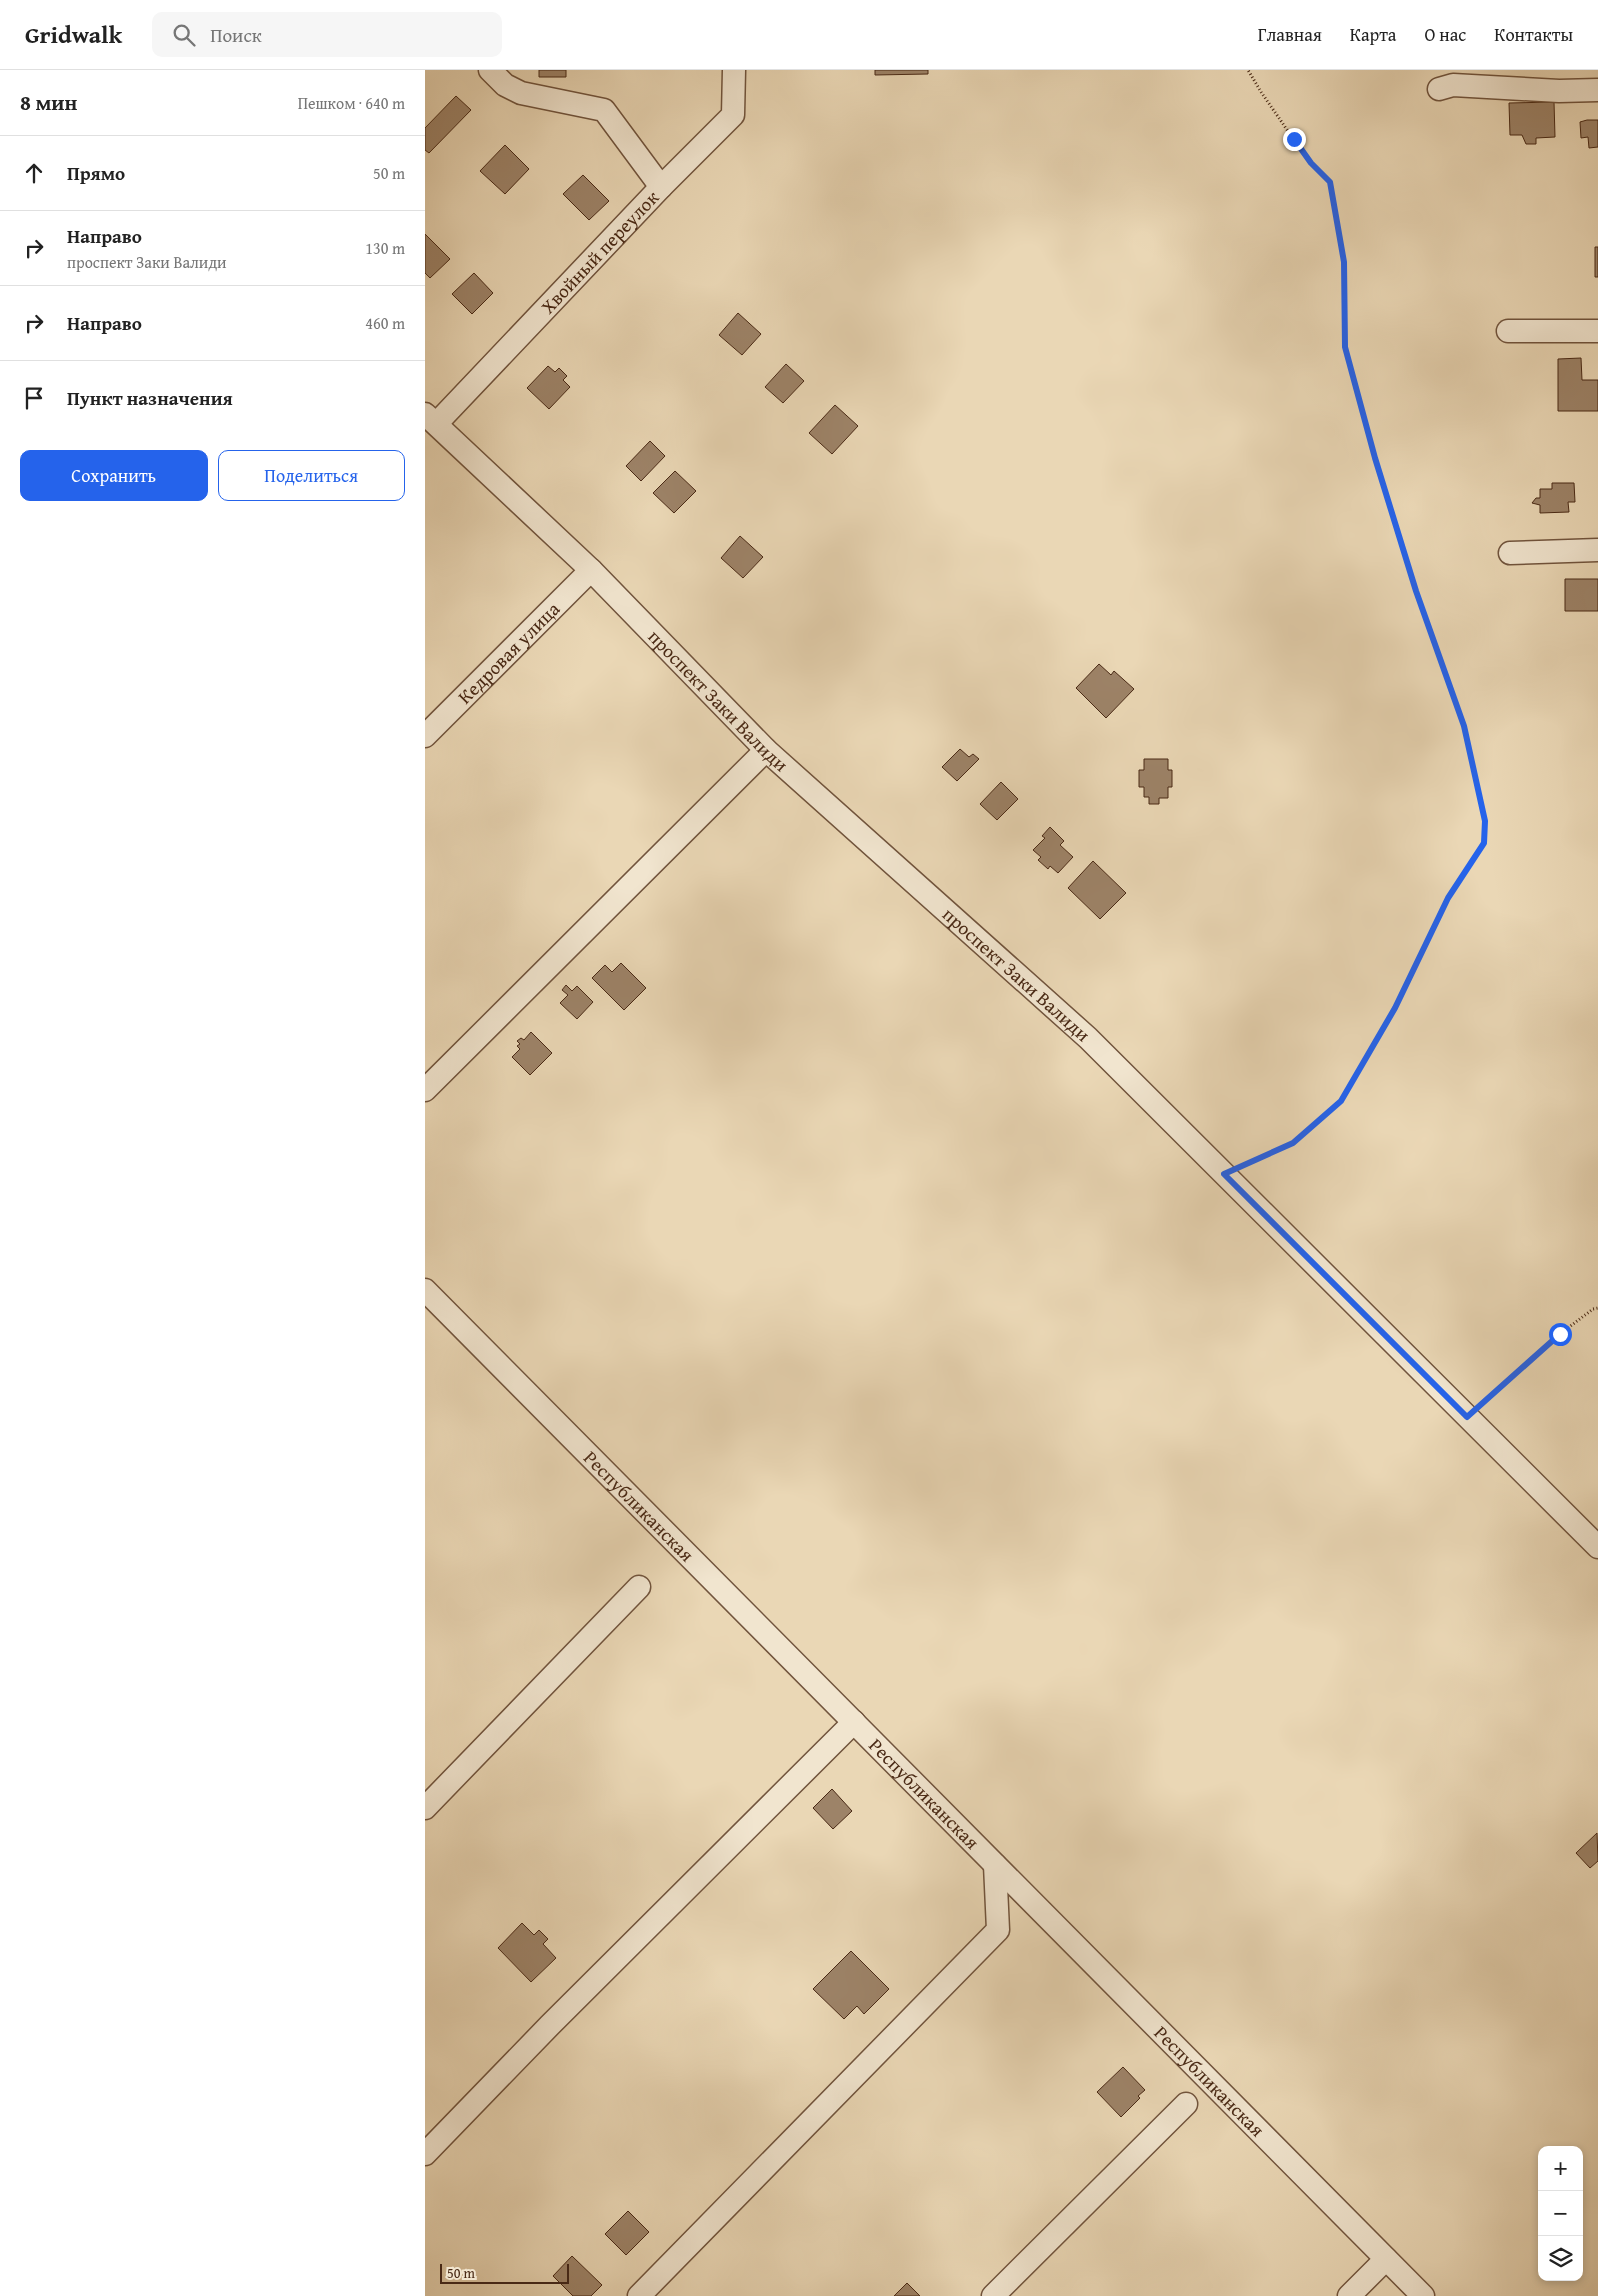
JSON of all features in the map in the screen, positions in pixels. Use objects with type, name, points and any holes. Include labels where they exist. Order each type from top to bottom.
[{"type":"street","points":[[490,70],[505,85],[521,93],[604,110],[661,187]]},
{"type":"street","name":"Хвойный переулок","points":[[431,418],[733,114],[735,70]]},
{"type":"street","points":[[1439,89],[1453,84],[1559,90],[1598,90]]},
{"type":"street","points":[[1509,331],[1598,331]]},
{"type":"street","name":"проспект Заки Валиди","points":[[431,418],[591,570],[765,750],[1088,1038],[1598,1547]]},
{"type":"street","points":[[1510,553],[1598,550]]},
{"type":"street","name":"Кедровая улица","points":[[425,736],[591,570]]},
{"type":"street","points":[[425,1090],[765,750]]},
{"type":"street","name":"Республиканская","points":[[425,1290],[1423,2296]]},
{"type":"street","points":[[425,1808],[639,1587]]},
{"type":"street","points":[[425,2154],[550,2025],[854,1722]]},
{"type":"street","points":[[639,2296],[998,1930],[995,1865]]},
{"type":"street","points":[[993,2296],[1186,2104]]},
{"type":"street","points":[[1349,2296],[1386,2259]]},
{"type":"path","points":[[1224,1174],[1293,1143],[1341,1101],[1395,1008],[1448,898],[1484,843],[1485,821],[1464,726],[1416,591],[1375,458],[1345,347],[1344,262],[1330,182],[1311,163],[1261,92],[1248,70]]},
{"type":"path","points":[[1467,1417],[1560,1334],[1593,1309],[1598,1308]]},
{"type":"building","points":[[539,70],[566,70],[566,77],[539,77]]},
{"type":"building","points":[[875,70],[928,70],[928,74],[875,75]]},
{"type":"building","points":[[456,96],[471,110],[429,153],[425,150],[425,128]]},
{"type":"building","points":[[1554,102],[1555,137],[1536,138],[1536,144],[1526,144],[1522,135],[1510,135],[1509,103]]},
{"type":"building","points":[[1598,120],[1598,147],[1589,148],[1588,137],[1581,138],[1580,122]]},
{"type":"building","points":[[505,145],[529,169],[505,194],[480,171]]},
{"type":"building","points":[[583,175],[609,201],[589,220],[563,194]]},
{"type":"building","points":[[425,234],[450,259],[430,278],[425,273]]},
{"type":"building","points":[[1595,247],[1598,247],[1598,277],[1595,277]]},
{"type":"building","points":[[474,273],[493,293],[472,314],[452,294]]},
{"type":"building","points":[[738,313],[761,334],[742,355],[719,335]]},
{"type":"building","points":[[1581,358],[1582,380],[1598,380],[1598,411],[1558,411],[1558,359]]},
{"type":"building","points":[[786,364],[804,381],[783,403],[765,387]]},
{"type":"building","points":[[548,366],[555,372],[559,368],[567,376],[563,380],[570,387],[549,409],[527,388]]},
{"type":"building","points":[[835,405],[858,426],[832,454],[809,433]]},
{"type":"building","points":[[650,441],[665,456],[641,481],[626,466]]},
{"type":"building","points":[[675,471],[696,491],[674,513],[653,493]]},
{"type":"building","points":[[1552,483],[1574,483],[1575,502],[1568,502],[1569,512],[1540,513],[1540,505],[1532,503],[1536,498],[1540,498],[1540,489],[1552,489]]},
{"type":"building","points":[[740,536],[763,557],[743,578],[721,558]]},
{"type":"building","points":[[1565,579],[1598,579],[1598,611],[1565,611]]},
{"type":"building","points":[[1099,664],[1111,675],[1114,671],[1134,689],[1106,718],[1076,688]]},
{"type":"building","points":[[960,749],[969,757],[973,754],[979,759],[957,781],[942,767]]},
{"type":"building","points":[[1144,759],[1168,759],[1168,770],[1172,770],[1172,787],[1168,787],[1168,798],[1159,798],[1159,804],[1149,804],[1149,797],[1144,797],[1144,787],[1139,787],[1139,770],[1144,770]]},
{"type":"building","points":[[1001,782],[1018,799],[997,820],[980,804]]},
{"type":"building","points":[[1050,827],[1064,841],[1060,845],[1073,857],[1058,873],[1050,866],[1048,869],[1038,860],[1041,857],[1033,850],[1045,838],[1042,836]]},
{"type":"building","points":[[1093,861],[1126,893],[1100,919],[1068,888]]},
{"type":"building","points":[[621,963],[646,988],[624,1010],[592,978],[605,965],[612,972]]},
{"type":"building","points":[[566,985],[572,991],[577,986],[593,1002],[577,1019],[560,1003],[568,995],[562,990]]},
{"type":"building","points":[[531,1032],[552,1053],[530,1075],[512,1057],[520,1049],[517,1046],[520,1044],[517,1041],[521,1038],[524,1040]]},
{"type":"building","points":[[832,1789],[852,1811],[833,1829],[813,1808]]},
{"type":"building","points":[[1597,1833],[1598,1861],[1590,1868],[1576,1853]]},
{"type":"building","points":[[522,1923],[534,1935],[539,1930],[548,1939],[543,1944],[556,1958],[531,1982],[498,1948]]},
{"type":"building","points":[[851,1951],[889,1989],[864,2014],[857,2006],[844,2019],[813,1989]]},
{"type":"building","points":[[1123,2067],[1145,2090],[1138,2096],[1140,2098],[1121,2117],[1097,2092]]},
{"type":"building","points":[[628,2211],[649,2232],[626,2255],[605,2234]]},
{"type":"building","points":[[572,2256],[602,2285],[591,2296],[573,2296],[553,2276]]},
{"type":"building","points":[[907,2283],[920,2296],[894,2296]]},
{"type":"route","points":[[1294,139],[1311,163],[1330,182],[1344,262],[1345,347],[1375,458],[1416,591],[1464,726],[1485,821],[1484,843],[1448,898],[1395,1008],[1341,1101],[1293,1143],[1224,1174],[1467,1417],[1560,1334]]}]
